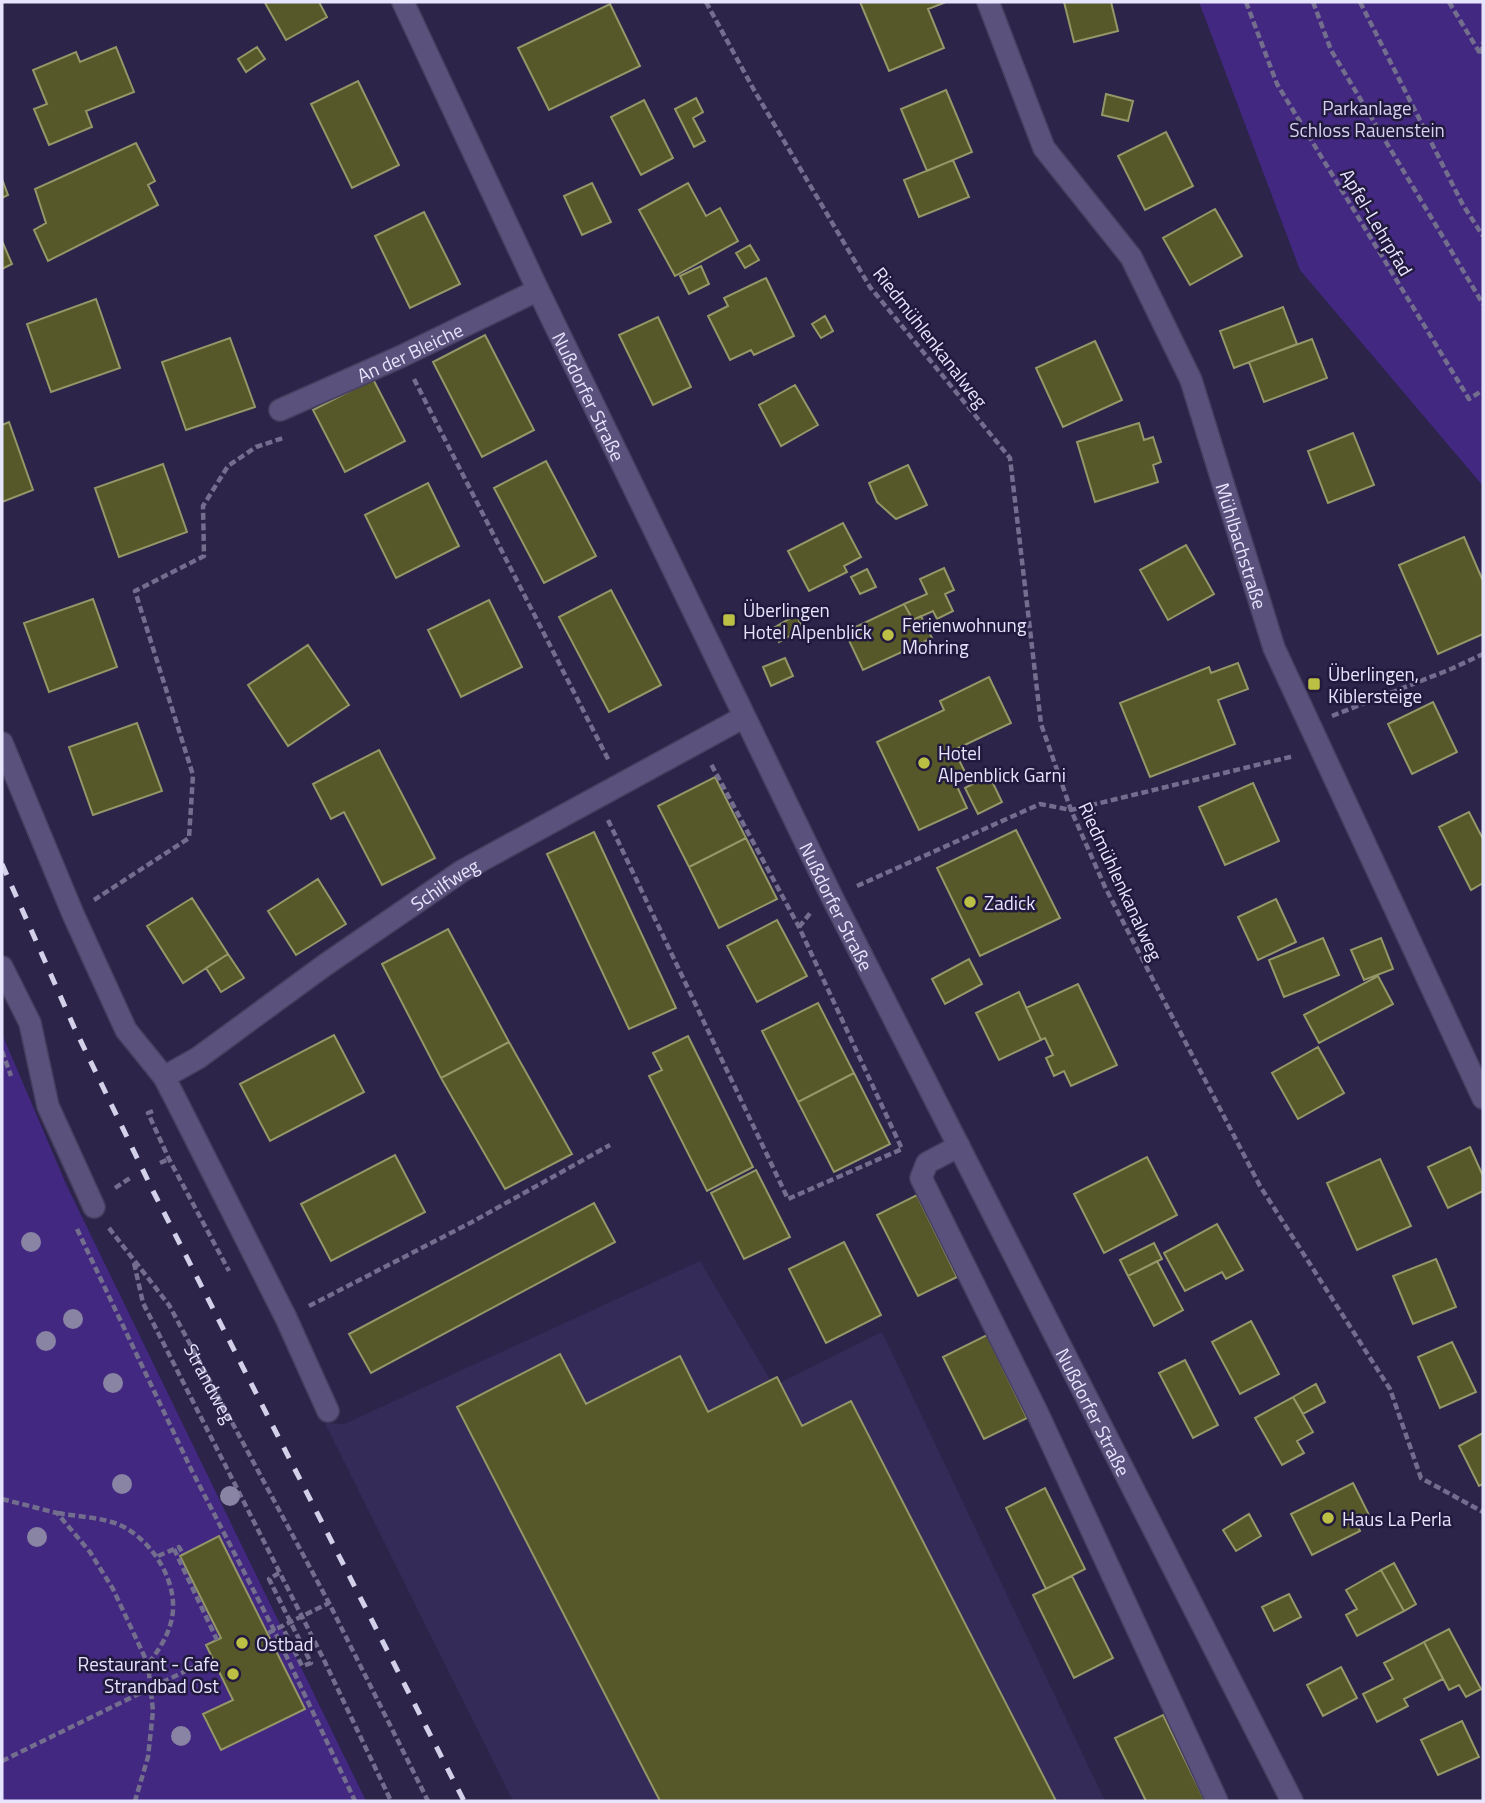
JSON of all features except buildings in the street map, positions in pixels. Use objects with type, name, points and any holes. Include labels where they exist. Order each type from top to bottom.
[{"type":"street","name":"Nußdorfer Straße","points":[[402,2],[832,899],[1292,1801]]},
{"type":"street","name":"Mühlbachstraße","points":[[988,2],[1044,148],[1131,257],[1191,380],[1274,648],[1483,1098]]},
{"type":"street","name":"An der Bleiche","points":[[280,410],[402,356],[538,290]]},
{"type":"street","name":"Schilfweg","points":[[164,1077],[198,1058],[314,973],[462,871],[744,717]]},
{"type":"street","points":[[2,743],[73,914],[127,1030],[164,1077],[286,1318],[328,1411]]},
{"type":"street","points":[[2,967],[30,1023],[48,1106],[94,1207]]},
{"type":"street","points":[[959,1146],[927,1163],[920,1178],[1037,1412],[1217,1801]]},
{"type":"path","name":"Riedmühlenkanalweg","points":[[706,2],[754,90],[870,287],[1010,458],[1041,724],[1071,810],[1111,900],[1260,1186],[1390,1389],[1421,1478],[1483,1512]]},
{"type":"path","name":"Apfel-Lehrpfad","points":[[1246,2],[1277,84],[1469,399],[1483,390]]},
{"type":"path","points":[[1313,2],[1331,50],[1483,303]]},
{"type":"path","points":[[1360,2],[1463,205],[1483,236]]},
{"type":"path","points":[[1449,2],[1481,55],[1483,41]]},
{"type":"path","points":[[402,356],[621,784]]},
{"type":"path","points":[[73,914],[189,838],[193,775],[135,591],[204,556],[203,506],[229,466],[256,447],[289,436]]},
{"type":"path","points":[[1311,724],[1483,654]]},
{"type":"path","points":[[597,797],[788,1199],[902,1149],[799,927],[699,741]]},
{"type":"path","points":[[857,886],[1040,804],[1071,810],[1273,761]]},
{"type":"path","points":[[799,927],[814,908]]},
{"type":"path","points":[[2,1051],[15,1087]]},
{"type":"path","points":[[148,1113],[169,1158],[160,1163]]},
{"type":"path","points":[[286,1318],[472,1222],[610,1145]]},
{"type":"path","points":[[119,1184],[130,1178]]},
{"type":"path","name":"Strandweg","points":[[94,1207],[169,1305],[329,1603],[428,1801]]},
{"type":"path","points":[[74,1222],[192,1471],[274,1630],[355,1801]]},
{"type":"path","points":[[134,1262],[143,1303],[391,1801]]},
{"type":"path","points":[[2,1499],[57,1513],[109,1521],[124,1527],[158,1556],[172,1594],[172,1619],[163,1644],[148,1664]]},
{"type":"path","points":[[57,1513],[90,1552],[107,1580],[148,1664],[153,1711],[149,1746],[135,1801]]},
{"type":"path","points":[[158,1556],[180,1546],[183,1554]]},
{"type":"path","points":[[174,1549],[217,1640]]},
{"type":"path","points":[[279,1573],[269,1579],[311,1663],[302,1666],[282,1626]]},
{"type":"path","points":[[268,1633],[329,1603]]},
{"type":"path","points":[[2,1761],[212,1658]]},
{"type":"shaded area","points":[[700,1261],[774,1386],[882,1332],[1105,1801],[513,1801],[325,1423],[344,1424]]},
{"type":"green space","name":"Parkanlage Schloss Rauenstein","points":[[1199,2],[1483,2],[1483,486],[1300,270]]},
{"type":"green space","points":[[2,1034],[66,1184],[366,1801],[2,1801]]},
{"type":"railway","points":[[2,864],[74,1027],[153,1191],[464,1801]]},
{"type":"place","name":"Überlingen Hotel Alpenblick","points":[[729,620]]},
{"type":"place","name":"Ferienwohnung Mohring","points":[[888,635]]},
{"type":"place","name":"Überlingen, Kiblersteige","points":[[1314,684]]},
{"type":"place","name":"Hotel Alpenblick Garni","points":[[924,763]]},
{"type":"place","name":"Zadick","points":[[970,902]]},
{"type":"place","name":"Haus La Perla","points":[[1328,1518]]},
{"type":"place","name":"Ostbad","points":[[242,1643]]},
{"type":"place","name":"Restaurant - Cafe Strandbad Ost","points":[[233,1674]]}]
